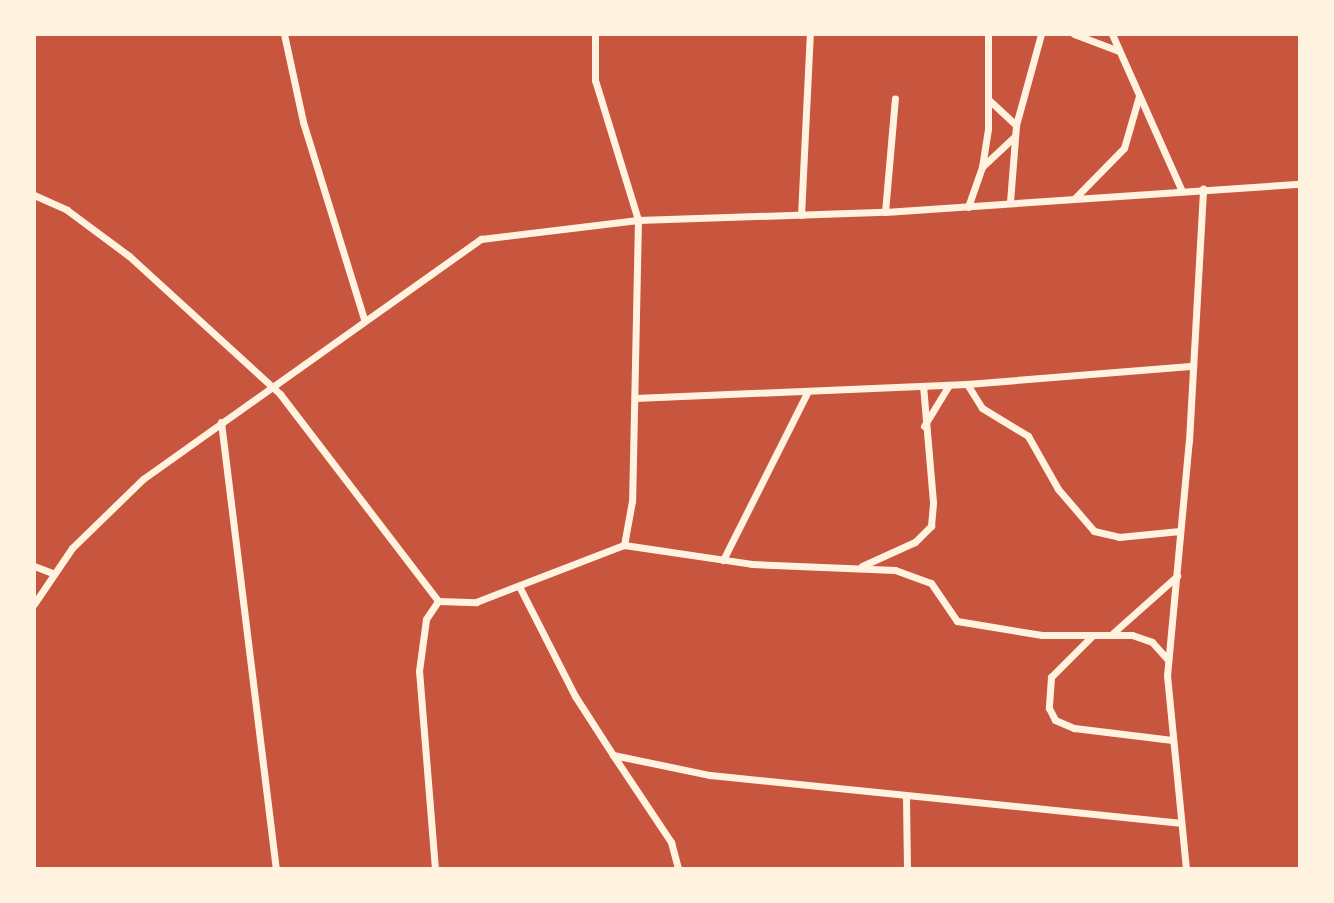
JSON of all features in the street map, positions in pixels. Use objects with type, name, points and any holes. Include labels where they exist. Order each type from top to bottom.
[{"type":"street","points":[[284,34],[303,122],[364,319]]},
{"type":"street","points":[[595,34],[595,80],[638,220],[632,501],[624,545]]},
{"type":"street","points":[[801,215],[810,34]]},
{"type":"street","points":[[968,207],[982,167],[989,100],[988,34]]},
{"type":"street","points":[[1010,202],[1016,125],[1041,34]]},
{"type":"street","points":[[1074,34],[1119,51]]},
{"type":"street","points":[[1112,34],[1181,189]]},
{"type":"street","points":[[1074,199],[1124,148],[1139,94]]},
{"type":"street","points":[[885,212],[895,98]]},
{"type":"street","points":[[989,100],[1016,125]]},
{"type":"street","points":[[982,167],[1015,136]]},
{"type":"street","points":[[34,604],[52,573],[121,498],[364,319],[481,239],[638,220],[885,212],[1181,189],[1300,184]]},
{"type":"street","points":[[1186,869],[1172,740],[1168,660],[1193,366],[1203,188]]},
{"type":"street","points":[[34,195],[67,210],[129,256],[271,387],[305,422],[438,601],[467,604],[520,588],[624,545],[723,560],[858,568],[923,578],[937,588],[948,613],[964,623],[1042,635],[1113,634],[1152,642],[1168,660]]},
{"type":"street","points":[[635,398],[967,384],[1193,366]]},
{"type":"street","points":[[967,384],[982,408],[1028,436],[1058,489],[1094,531],[1119,537],[1180,531]]},
{"type":"street","points":[[924,426],[949,385]]},
{"type":"street","points":[[858,568],[915,542],[931,526],[933,502],[924,426],[923,386]]},
{"type":"street","points":[[723,560],[807,393]]},
{"type":"street","points":[[221,422],[276,869]]},
{"type":"street","points":[[34,566],[52,573]]},
{"type":"street","points":[[1113,634],[1177,576]]},
{"type":"street","points":[[520,588],[568,684],[671,842],[678,869]]},
{"type":"street","points":[[435,869],[418,683],[423,633],[438,601]]},
{"type":"street","points":[[1094,634],[1051,677],[1048,697],[1055,720],[1074,728],[1172,740]]},
{"type":"street","points":[[613,755],[710,775],[1180,823]]},
{"type":"street","points":[[906,797],[907,869]]}]
